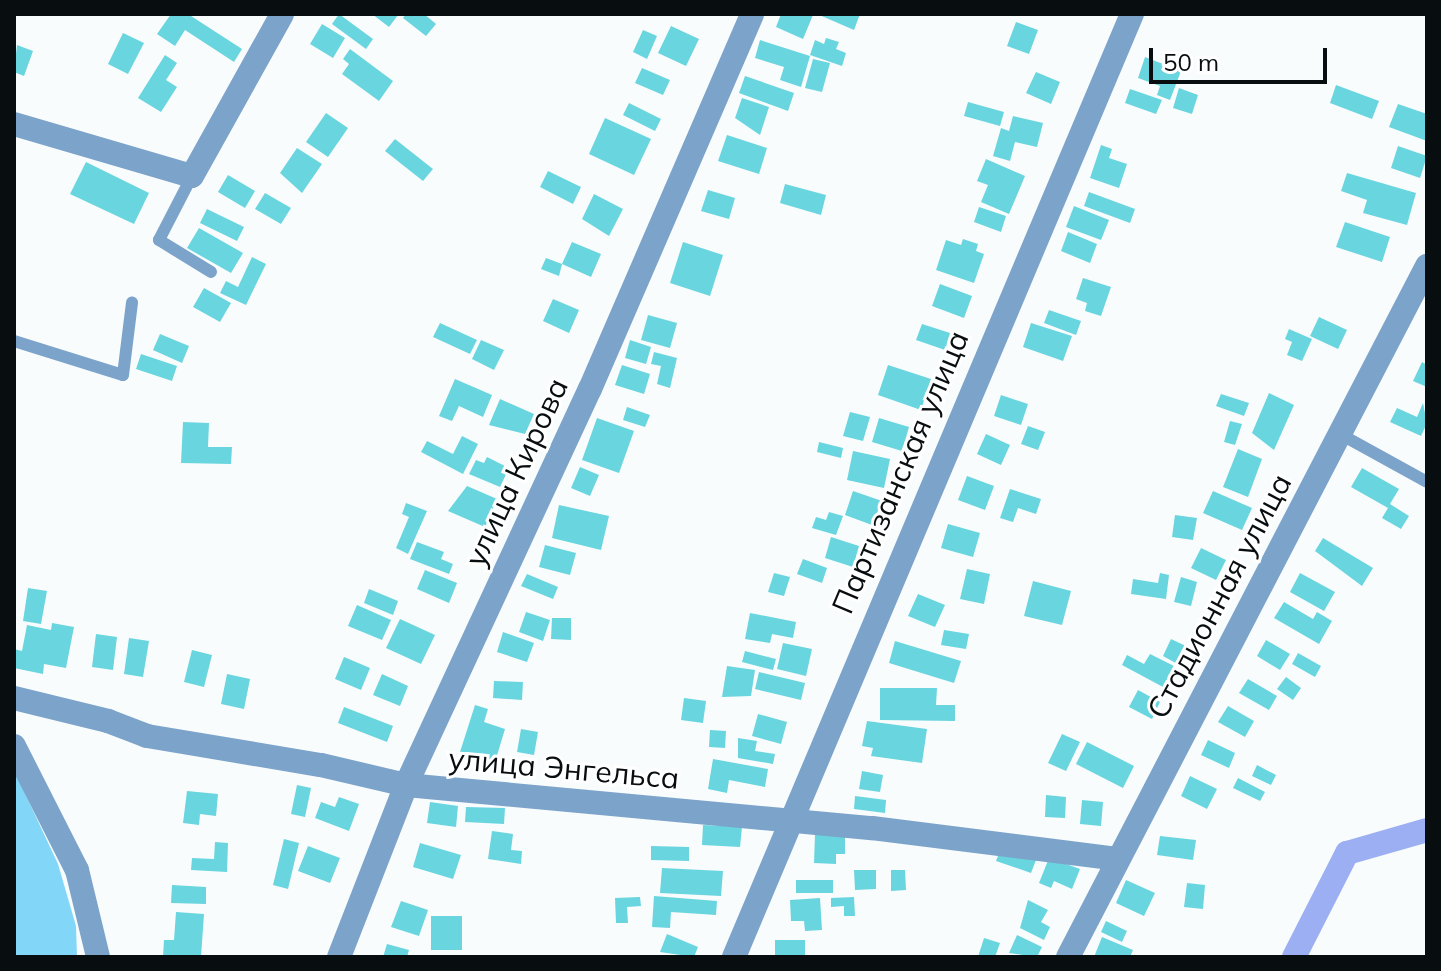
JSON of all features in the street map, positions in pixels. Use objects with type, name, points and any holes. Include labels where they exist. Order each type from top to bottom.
[{"type":"street","points":[[14,124],[192,176],[282,14]]},
{"type":"street","name":"улица Кирова","points":[[339,957],[406,785],[590,389],[752,14]]},
{"type":"street","name":"Партизанская улица","points":[[734,957],[788,820],[1132,14]]},
{"type":"street","name":"Стадионная улица","points":[[1068,957],[1340,434],[1419,296],[1427,266]]},
{"type":"street","name":"улица Энгельса","points":[[14,698],[108,721],[147,736],[321,765],[406,785],[788,820],[1117,859]]},
{"type":"street","points":[[14,746],[77,870],[98,957]]},
{"type":"lane","points":[[192,176],[159,240],[211,272]]},
{"type":"lane","points":[[14,341],[123,375],[132,303]]},
{"type":"lane","points":[[1340,434],[1427,482]]},
{"type":"shaded area","points":[[14,770],[58,864],[76,926],[77,957],[14,957]]},
{"type":"building","points":[[171,14],[188,14],[242,49],[234,62],[185,30],[175,46],[157,34]]},
{"type":"building","points":[[339,14],[373,39],[366,49],[332,24]]},
{"type":"building","points":[[372,14],[396,14],[398,15],[389,27]]},
{"type":"building","points":[[406,14],[424,14],[436,24],[426,36],[403,18]]},
{"type":"building","points":[[781,14],[813,15],[803,39],[776,27]]},
{"type":"building","points":[[817,14],[860,14],[854,30]]},
{"type":"building","points":[[1016,22],[1038,30],[1029,54],[1007,46]]},
{"type":"building","points":[[322,24],[345,38],[333,58],[310,44]]},
{"type":"building","points":[[671,26],[699,39],[686,66],[658,53]]},
{"type":"building","points":[[643,30],[657,36],[647,59],[633,52]]},
{"type":"building","points":[[123,33],[144,43],[128,74],[108,64]]},
{"type":"building","points":[[826,38],[839,42],[836,49],[846,53],[842,66],[810,55],[815,40],[824,44]]},
{"type":"building","points":[[760,40],[810,56],[801,87],[780,80],[784,67],[755,58]]},
{"type":"building","points":[[17,45],[33,51],[24,76],[14,72]]},
{"type":"building","points":[[350,49],[393,81],[379,101],[342,74],[349,64],[343,59]]},
{"type":"building","points":[[165,55],[177,63],[166,80],[177,87],[161,112],[138,98]]},
{"type":"building","points":[[1145,57],[1181,71],[1170,100],[1157,95],[1160,86],[1138,78]]},
{"type":"building","points":[[813,59],[830,63],[822,92],[805,88]]},
{"type":"building","points":[[642,68],[670,80],[663,95],[635,83]]},
{"type":"building","points":[[1036,72],[1060,82],[1051,104],[1026,93]]},
{"type":"building","points":[[745,76],[794,93],[788,111],[739,93]]},
{"type":"building","points":[[1336,85],[1379,101],[1372,119],[1330,103]]},
{"type":"building","points":[[1179,88],[1198,95],[1192,114],[1173,108]]},
{"type":"building","points":[[1130,89],[1162,100],[1156,114],[1125,103]]},
{"type":"building","points":[[742,98],[769,107],[760,135],[735,118]]},
{"type":"building","points":[[968,102],[1004,112],[1000,126],[964,116]]},
{"type":"building","points":[[629,103],[661,119],[655,131],[623,115]]},
{"type":"building","points":[[1398,104],[1427,114],[1427,141],[1389,127]]},
{"type":"building","points":[[326,113],[348,128],[328,157],[306,142]]},
{"type":"building","points":[[1013,116],[1043,123],[1037,147],[1015,142],[1010,161],[993,156],[1001,128],[1009,131]]},
{"type":"building","points":[[605,118],[651,139],[634,175],[589,154]]},
{"type":"building","points":[[727,135],[767,148],[759,174],[718,161]]},
{"type":"building","points":[[395,139],[433,169],[423,181],[385,151]]},
{"type":"building","points":[[1101,145],[1112,149],[1109,158],[1127,164],[1119,188],[1090,178]]},
{"type":"building","points":[[1398,146],[1427,156],[1420,178],[1391,168]]},
{"type":"building","points":[[297,148],[322,164],[302,193],[280,173]]},
{"type":"building","points":[[986,159],[1025,176],[1009,214],[981,202],[988,185],[977,181]]},
{"type":"building","points":[[86,162],[149,193],[134,224],[70,194]]},
{"type":"building","points":[[548,171],[581,187],[573,204],[540,187]]},
{"type":"building","points":[[1347,173],[1416,193],[1407,225],[1363,213],[1367,200],[1341,191]]},
{"type":"building","points":[[228,175],[255,191],[245,208],[218,192]]},
{"type":"building","points":[[785,184],[826,195],[821,215],[780,203]]},
{"type":"building","points":[[708,190],[735,198],[729,219],[701,211]]},
{"type":"building","points":[[1089,192],[1135,209],[1130,223],[1084,206]]},
{"type":"building","points":[[265,193],[291,208],[281,224],[255,209]]},
{"type":"building","points":[[594,194],[623,209],[609,236],[582,219]]},
{"type":"building","points":[[1074,206],[1109,220],[1101,240],[1066,227]]},
{"type":"building","points":[[979,207],[1006,216],[1001,232],[974,222]]},
{"type":"building","points":[[207,209],[244,227],[237,241],[200,223]]},
{"type":"building","points":[[1345,222],[1390,237],[1382,262],[1336,247]]},
{"type":"building","points":[[199,228],[243,253],[231,273],[187,248]]},
{"type":"building","points":[[1068,232],[1097,244],[1090,263],[1061,251]]},
{"type":"building","points":[[963,239],[978,244],[976,251],[984,254],[974,283],[936,270],[946,240],[961,245]]},
{"type":"building","points":[[572,242],[601,254],[591,277],[562,264]]},
{"type":"building","points":[[683,242],[723,255],[710,296],[670,283]]},
{"type":"building","points":[[252,257],[266,264],[246,305],[220,293],[226,281],[238,287]]},
{"type":"building","points":[[546,258],[562,264],[559,276],[541,269]]},
{"type":"building","points":[[1083,278],[1111,287],[1101,316],[1085,311],[1087,303],[1076,299]]},
{"type":"building","points":[[940,284],[972,296],[964,318],[932,306]]},
{"type":"building","points":[[204,288],[231,303],[220,322],[193,307]]},
{"type":"building","points":[[553,299],[579,310],[569,333],[543,321]]},
{"type":"building","points":[[1049,310],[1081,321],[1076,335],[1044,323]]},
{"type":"building","points":[[648,315],[677,323],[670,348],[641,340]]},
{"type":"building","points":[[1319,317],[1347,330],[1338,349],[1310,336]]},
{"type":"building","points":[[440,323],[477,340],[470,354],[433,337]]},
{"type":"building","points":[[1031,323],[1072,336],[1063,361],[1023,347]]},
{"type":"building","points":[[922,324],[950,333],[945,350],[916,340]]},
{"type":"building","points":[[1289,329],[1312,339],[1302,361],[1287,355],[1292,342],[1285,339]]},
{"type":"building","points":[[160,334],[189,346],[182,363],[153,350]]},
{"type":"building","points":[[481,340],[504,350],[494,370],[472,359]]},
{"type":"building","points":[[630,340],[651,347],[646,364],[625,358]]},
{"type":"building","points":[[654,352],[677,358],[670,388],[657,384],[661,366],[651,364]]},
{"type":"building","points":[[141,354],[177,366],[172,381],[136,369]]},
{"type":"building","points":[[1422,362],[1427,365],[1427,387],[1413,381]]},
{"type":"building","points":[[622,365],[650,374],[644,394],[615,385]]},
{"type":"building","points":[[888,365],[931,379],[921,410],[878,395]]},
{"type":"building","points":[[455,379],[492,395],[483,417],[459,406],[452,421],[439,416]]},
{"type":"building","points":[[1269,393],[1294,405],[1274,450],[1252,433]]},
{"type":"building","points":[[1221,394],[1249,403],[1244,416],[1216,406]]},
{"type":"building","points":[[1001,395],[1028,404],[1021,425],[994,416]]},
{"type":"building","points":[[500,399],[534,414],[525,434],[489,425]]},
{"type":"building","points":[[1423,403],[1427,423],[1421,436],[1390,422],[1397,408],[1417,417]]},
{"type":"building","points":[[627,407],[650,415],[645,427],[623,420]]},
{"type":"building","points":[[850,412],[870,417],[863,441],[843,436]]},
{"type":"building","points":[[597,418],[634,431],[619,473],[582,460]]},
{"type":"building","points":[[879,418],[909,427],[902,451],[872,442]]},
{"type":"building","points":[[1230,421],[1242,424],[1235,445],[1224,442]]},
{"type":"building","points":[[183,422],[209,423],[208,447],[232,447],[231,464],[181,463]]},
{"type":"building","points":[[1028,426],[1045,432],[1038,450],[1021,444]]},
{"type":"building","points":[[986,434],[1010,445],[1001,465],[977,454]]},
{"type":"building","points":[[462,436],[478,444],[463,474],[421,452],[427,441],[453,454]]},
{"type":"building","points":[[819,442],[843,448],[841,458],[817,452]]},
{"type":"building","points":[[1238,449],[1262,459],[1248,497],[1223,487]]},
{"type":"building","points":[[853,451],[890,459],[884,488],[847,480]]},
{"type":"building","points":[[487,457],[509,468],[500,487],[469,474],[476,460],[484,463]]},
{"type":"building","points":[[580,467],[599,475],[590,496],[571,488]]},
{"type":"building","points":[[1362,468],[1399,489],[1390,504],[1409,516],[1401,529],[1382,518],[1388,508],[1351,487]]},
{"type":"building","points":[[967,476],[994,486],[985,510],[958,500]]},
{"type":"building","points":[[467,486],[497,499],[485,527],[448,511]]},
{"type":"building","points":[[1010,489],[1041,499],[1036,514],[1018,508],[1013,522],[1000,518]]},
{"type":"building","points":[[853,491],[882,501],[872,525],[845,515]]},
{"type":"building","points":[[1213,491],[1252,508],[1242,530],[1203,513]]},
{"type":"building","points":[[406,503],[427,511],[408,554],[396,548],[409,517],[402,514]]},
{"type":"building","points":[[559,505],[609,516],[601,550],[552,538]]},
{"type":"building","points":[[829,512],[843,516],[836,535],[812,528],[816,517],[826,520]]},
{"type":"building","points":[[1175,515],[1197,518],[1193,540],[1172,537]]},
{"type":"building","points":[[948,524],[980,533],[973,557],[941,548]]},
{"type":"building","points":[[831,537],[859,546],[853,567],[825,558]]},
{"type":"building","points":[[1323,538],[1373,568],[1362,586],[1315,551]]},
{"type":"building","points":[[417,542],[444,552],[441,559],[453,564],[449,574],[410,559]]},
{"type":"building","points":[[545,545],[576,553],[570,575],[539,567]]},
{"type":"building","points":[[1201,548],[1226,560],[1216,580],[1191,568]]},
{"type":"building","points":[[803,559],[827,568],[822,583],[797,574]]},
{"type":"building","points":[[967,569],[990,574],[984,604],[960,599]]},
{"type":"building","points":[[425,570],[457,583],[449,603],[417,589]]},
{"type":"building","points":[[774,573],[790,577],[784,596],[768,592]]},
{"type":"building","points":[[1160,573],[1169,575],[1166,599],[1131,594],[1133,579],[1158,583]]},
{"type":"building","points":[[1300,573],[1335,592],[1324,611],[1290,592]]},
{"type":"building","points":[[527,574],[558,587],[553,599],[521,586]]},
{"type":"building","points":[[1181,577],[1197,582],[1191,606],[1174,602]]},
{"type":"building","points":[[1033,581],[1071,591],[1062,625],[1024,616]]},
{"type":"building","points":[[28,588],[47,591],[41,624],[23,621]]},
{"type":"building","points":[[369,589],[398,601],[393,615],[364,603]]},
{"type":"building","points":[[918,594],[945,605],[935,627],[908,616]]},
{"type":"building","points":[[1284,602],[1313,619],[1317,612],[1332,621],[1319,644],[1274,618]]},
{"type":"building","points":[[357,605],[391,620],[382,640],[348,626]]},
{"type":"building","points":[[526,612],[550,620],[543,641],[519,632]]},
{"type":"building","points":[[750,613],[796,622],[793,638],[772,634],[770,643],[745,639]]},
{"type":"building","points":[[552,618],[571,618],[571,640],[551,639]]},
{"type":"building","points":[[400,619],[435,635],[421,664],[386,648]]},
{"type":"building","points":[[52,623],[74,627],[66,668],[44,664],[43,674],[14,668],[14,649],[22,651],[27,625],[51,630]]},
{"type":"building","points":[[944,630],[969,634],[966,649],[941,645]]},
{"type":"building","points":[[503,632],[534,643],[527,662],[497,652]]},
{"type":"building","points":[[96,634],[117,637],[113,670],[92,667]]},
{"type":"building","points":[[129,638],[149,641],[143,677],[124,674]]},
{"type":"building","points":[[1171,639],[1190,648],[1181,666],[1163,656]]},
{"type":"building","points":[[1266,640],[1290,654],[1280,670],[1257,656]]},
{"type":"building","points":[[895,641],[961,661],[954,683],[889,663]]},
{"type":"building","points":[[783,643],[812,649],[806,676],[777,669]]},
{"type":"building","points":[[192,650],[212,655],[204,687],[184,682]]},
{"type":"building","points":[[745,651],[776,659],[773,670],[742,662]]},
{"type":"building","points":[[1298,653],[1321,666],[1315,677],[1292,664]]},
{"type":"building","points":[[1150,654],[1174,666],[1163,687],[1122,665],[1127,655],[1144,664]]},
{"type":"building","points":[[344,657],[370,668],[361,690],[335,679]]},
{"type":"building","points":[[727,666],[755,670],[751,696],[722,697]]},
{"type":"building","points":[[759,672],[805,683],[801,700],[755,689]]},
{"type":"building","points":[[227,674],[250,679],[244,709],[221,704]]},
{"type":"building","points":[[382,674],[408,686],[400,706],[373,695]]},
{"type":"building","points":[[1286,677],[1301,688],[1293,700],[1277,689]]},
{"type":"building","points":[[1248,679],[1277,696],[1269,710],[1239,693]]},
{"type":"building","points":[[494,681],[523,682],[522,700],[493,698]]},
{"type":"building","points":[[880,688],[937,688],[936,705],[955,705],[955,721],[880,720]]},
{"type":"building","points":[[1138,690],[1160,702],[1152,719],[1129,707]]},
{"type":"building","points":[[684,698],[706,701],[703,723],[681,720]]},
{"type":"building","points":[[475,705],[488,709],[484,722],[505,729],[495,762],[460,752]]},
{"type":"building","points":[[1228,706],[1254,721],[1245,737],[1218,722]]},
{"type":"building","points":[[344,707],[393,726],[387,742],[338,723]]},
{"type":"building","points":[[758,714],[787,722],[781,744],[752,736]]},
{"type":"building","points":[[867,721],[927,729],[922,763],[871,756],[873,748],[862,746]]},
{"type":"building","points":[[521,729],[538,732],[534,755],[517,752]]},
{"type":"building","points":[[710,730],[726,731],[725,748],[709,747]]},
{"type":"building","points":[[1062,734],[1080,742],[1066,771],[1048,763]]},
{"type":"building","points":[[738,738],[757,741],[755,751],[775,754],[773,764],[738,758]]},
{"type":"building","points":[[1208,740],[1235,753],[1229,768],[1201,755]]},
{"type":"building","points":[[1087,742],[1134,766],[1123,788],[1076,764]]},
{"type":"building","points":[[713,759],[768,769],[765,787],[729,780],[727,793],[708,789]]},
{"type":"building","points":[[1257,765],[1276,775],[1271,785],[1252,776]]},
{"type":"building","points":[[862,771],[883,775],[880,792],[859,789]]},
{"type":"building","points":[[1190,776],[1217,789],[1207,809],[1181,796]]},
{"type":"building","points":[[1238,778],[1265,792],[1260,801],[1233,788]]},
{"type":"building","points":[[297,785],[311,788],[305,817],[291,814]]},
{"type":"building","points":[[187,791],[218,794],[216,816],[200,814],[199,825],[183,823]]},
{"type":"building","points":[[1046,795],[1066,797],[1065,818],[1045,817]]},
{"type":"building","points":[[855,796],[886,800],[885,813],[854,809]]},
{"type":"building","points":[[339,797],[359,804],[349,831],[315,818],[321,802],[335,807]]},
{"type":"building","points":[[1082,800],[1103,802],[1101,826],[1080,824]]},
{"type":"building","points":[[430,802],[458,806],[456,827],[427,823]]},
{"type":"building","points":[[466,807],[505,808],[504,824],[465,822]]},
{"type":"building","points":[[703,825],[742,827],[740,847],[702,845]]},
{"type":"building","points":[[492,831],[513,834],[511,850],[522,851],[521,864],[488,859]]},
{"type":"building","points":[[815,834],[845,834],[845,854],[836,854],[836,864],[814,863]]},
{"type":"building","points":[[1160,836],[1196,840],[1193,860],[1157,855]]},
{"type":"building","points":[[284,839],[299,843],[288,889],[273,885]]},
{"type":"building","points":[[215,842],[228,843],[227,872],[191,870],[192,858],[214,859]]},
{"type":"building","points":[[420,843],[461,855],[453,879],[413,867]]},
{"type":"building","points":[[308,846],[340,858],[330,883],[298,871]]},
{"type":"building","points":[[651,846],[689,847],[689,861],[651,860]]},
{"type":"building","points":[[1001,848],[1036,860],[1031,873],[996,861]]},
{"type":"building","points":[[1049,858],[1080,869],[1072,889],[1054,881],[1051,888],[1039,883]]},
{"type":"building","points":[[662,868],[723,871],[721,896],[660,893]]},
{"type":"building","points":[[854,870],[876,870],[876,889],[855,890]]},
{"type":"building","points":[[891,870],[905,870],[906,890],[891,891]]},
{"type":"building","points":[[796,880],[833,880],[833,893],[796,893]]},
{"type":"building","points":[[1126,880],[1155,893],[1144,916],[1116,903]]},
{"type":"building","points":[[1187,883],[1205,885],[1203,909],[1184,907]]},
{"type":"building","points":[[172,885],[206,887],[206,904],[171,903]]},
{"type":"building","points":[[654,896],[717,901],[716,915],[671,912],[670,928],[652,927]]},
{"type":"building","points":[[640,897],[641,906],[627,907],[628,923],[616,923],[615,898]]},
{"type":"building","points":[[854,897],[855,916],[844,916],[844,906],[831,907],[831,898]]},
{"type":"building","points":[[820,898],[822,930],[805,931],[804,921],[791,921],[790,900]]},
{"type":"building","points":[[1028,900],[1048,910],[1041,922],[1050,927],[1044,940],[1020,928]]},
{"type":"building","points":[[401,901],[428,910],[419,936],[391,927]]},
{"type":"building","points":[[176,912],[204,914],[201,957],[163,957],[164,940],[174,940]]},
{"type":"building","points":[[431,916],[462,916],[462,950],[431,950]]},
{"type":"building","points":[[1106,921],[1127,931],[1122,942],[1101,932]]},
{"type":"building","points":[[667,934],[698,947],[694,957],[660,952]]},
{"type":"building","points":[[1017,935],[1042,947],[1037,957],[1009,953]]},
{"type":"building","points":[[1102,937],[1133,950],[1130,957],[1094,957]]},
{"type":"building","points":[[984,938],[1000,943],[995,957],[978,957]]},
{"type":"building","points":[[775,940],[805,940],[805,956],[775,957]]},
{"type":"building","points":[[387,944],[409,950],[407,957],[383,957]]},
{"type":"waterway","points":[[1294,957],[1347,853],[1427,830]]}]
